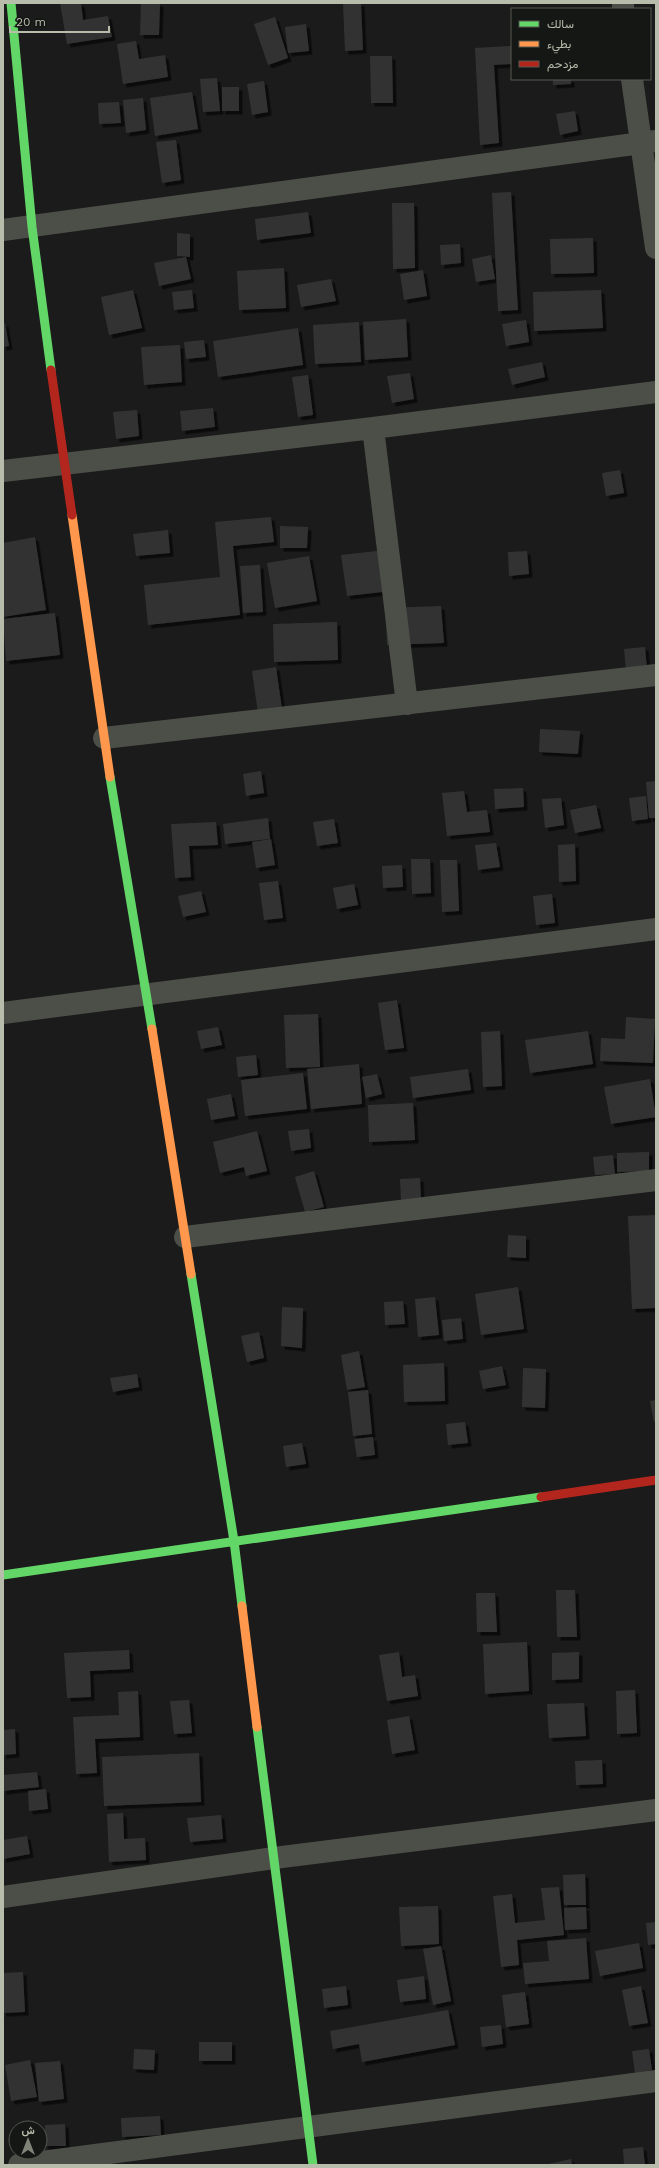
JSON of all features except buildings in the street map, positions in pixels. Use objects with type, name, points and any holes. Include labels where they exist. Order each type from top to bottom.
[{"type":"street","points":[[11,3],[32,227],[64,463],[104,738],[147,996],[234,1541],[308,2128],[314,2165]]},
{"type":"street","points":[[632,80],[648,142],[656,248]]},
{"type":"street","points":[[3,230],[648,142]]},
{"type":"street","points":[[3,471],[374,428],[656,392]]},
{"type":"street","points":[[374,428],[407,704]]},
{"type":"street","points":[[104,738],[656,675]]},
{"type":"street","points":[[3,1013],[147,996],[656,929]]},
{"type":"street","points":[[185,1237],[656,1180]]},
{"type":"street","points":[[3,1575],[656,1480]]},
{"type":"street","points":[[3,1897],[274,1858],[656,1810]]},
{"type":"street","points":[[19,2165],[656,2081]]},
{"type":"traffic: fast","points":[[11,3],[32,227],[51,370]]},
{"type":"traffic: fast","points":[[110,777],[152,1029]]},
{"type":"traffic: fast","points":[[191,1274],[234,1541],[242,1606]]},
{"type":"traffic: fast","points":[[3,1575],[541,1497]]},
{"type":"traffic: fast","points":[[257,1727],[313,2165]]},
{"type":"traffic: slow","points":[[72,515],[110,777]]},
{"type":"traffic: slow","points":[[152,1029],[191,1274]]},
{"type":"traffic: slow","points":[[242,1606],[257,1727]]},
{"type":"traffic: jam","points":[[51,370],[72,515]]},
{"type":"traffic: jam","points":[[541,1497],[656,1480]]}]
